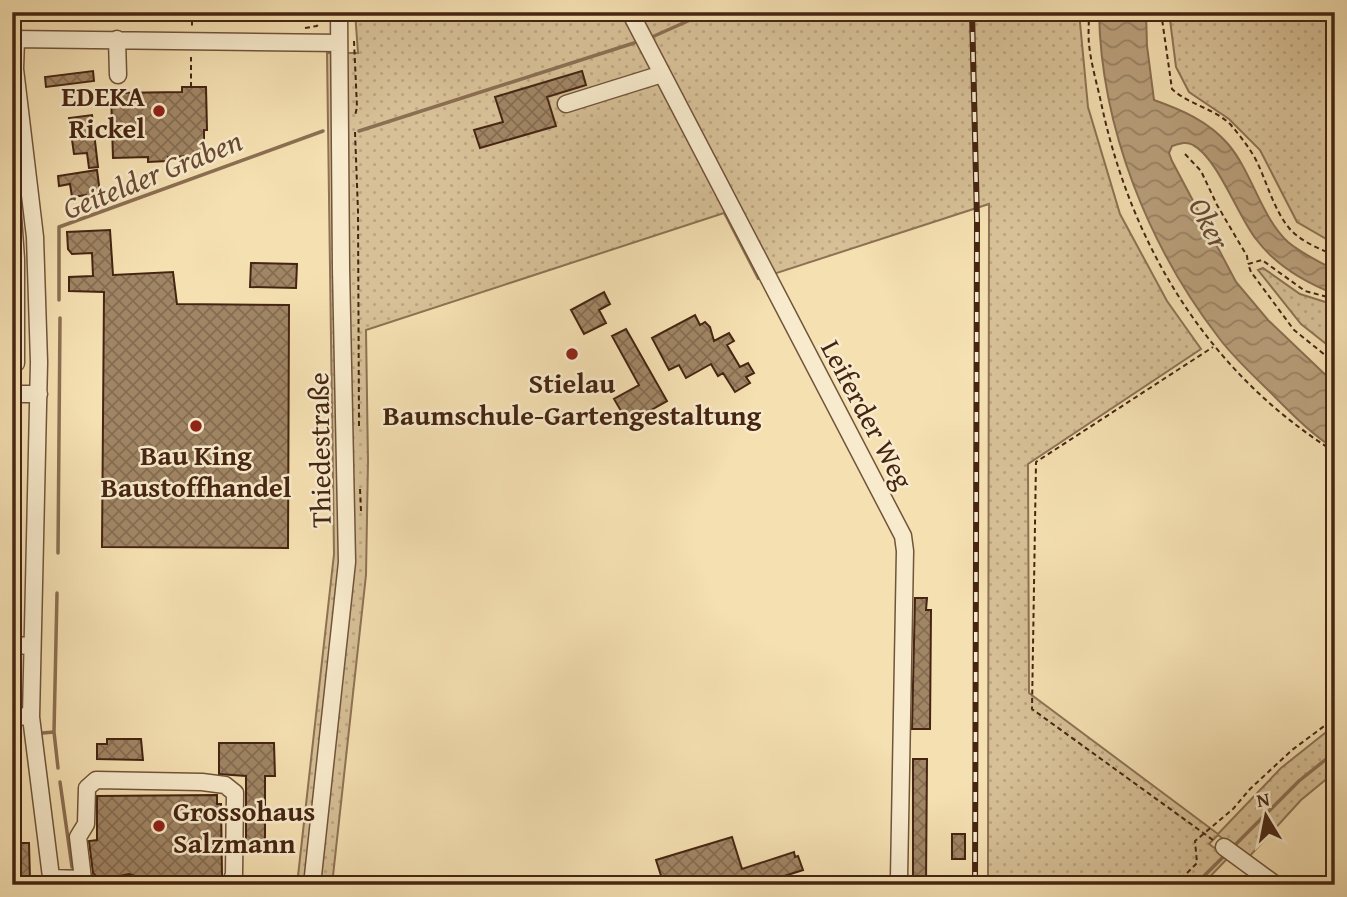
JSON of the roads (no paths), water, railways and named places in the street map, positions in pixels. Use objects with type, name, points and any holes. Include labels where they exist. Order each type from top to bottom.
[{"type":"street","name":"Thiedestraße","points":[[312,885],[347,562],[339,12]]},
{"type":"street","name":"Leiferder Weg","points":[[633,19],[903,536],[905,551],[900,878]]},
{"type":"street","points":[[227,885],[232,882],[234,874],[234,793],[225,785],[202,782],[96,780],[87,788],[86,824],[78,837],[88,882],[51,881],[30,717],[39,362],[35,237],[16,118],[14,39],[117,39],[192,34],[339,43]]},
{"type":"street","points":[[117,39],[118,75]]},
{"type":"street","points":[[566,104],[662,74]]},
{"type":"street","points":[[12,204],[14,364],[39,362]]},
{"type":"street","points":[[12,394],[39,394]]},
{"type":"street","points":[[12,645],[31,646]]},
{"type":"street","points":[[12,716],[30,717]]},
{"type":"street","points":[[1224,847],[1276,885]]},
{"type":"water","points":[[1099,12],[1146,12],[1154,100],[1194,117],[1220,136],[1244,168],[1279,232],[1299,250],[1335,270],[1335,294],[1312,284],[1282,265],[1256,239],[1219,174],[1202,152],[1188,143],[1172,146],[1169,153],[1172,161],[1236,282],[1268,320],[1335,384],[1335,449],[1302,423],[1231,352],[1194,303],[1171,265],[1151,226],[1119,143],[1102,56]]},
{"type":"waterway","name":"Geitelder Graben","points":[[652,37],[708,12]]},
{"type":"waterway","name":"Geitelder Graben","points":[[359,131],[634,43]]},
{"type":"waterway","name":"Geitelder Graben","points":[[59,300],[59,227],[323,131]]},
{"type":"waterway","name":"Geitelder Graben","points":[[58,553],[60,318]]},
{"type":"waterway","name":"Geitelder Graben","points":[[57,593],[54,732],[58,768]]},
{"type":"waterway","name":"Geitelder Graben","points":[[43,733],[54,732]]},
{"type":"waterway","points":[[1234,846],[1299,781],[1335,752]]},
{"type":"waterway","points":[[60,782],[72,867]]},
{"type":"waterway","points":[[1195,885],[1226,854]]},
{"type":"railway","points":[[972,12],[977,220],[975,885]]},
{"type":"place","name":"EDEKA Rickel","points":[[159,111]]},
{"type":"place","name":"Stielau Baumschule-Gartengestaltung","points":[[572,354]]},
{"type":"place","name":"Bau King Baustoffhandel","points":[[196,426]]},
{"type":"place","name":"Grossohaus Salzmann","points":[[159,826]]},
{"type":"water label","name":"Oker","points":[[1210,223]]}]
